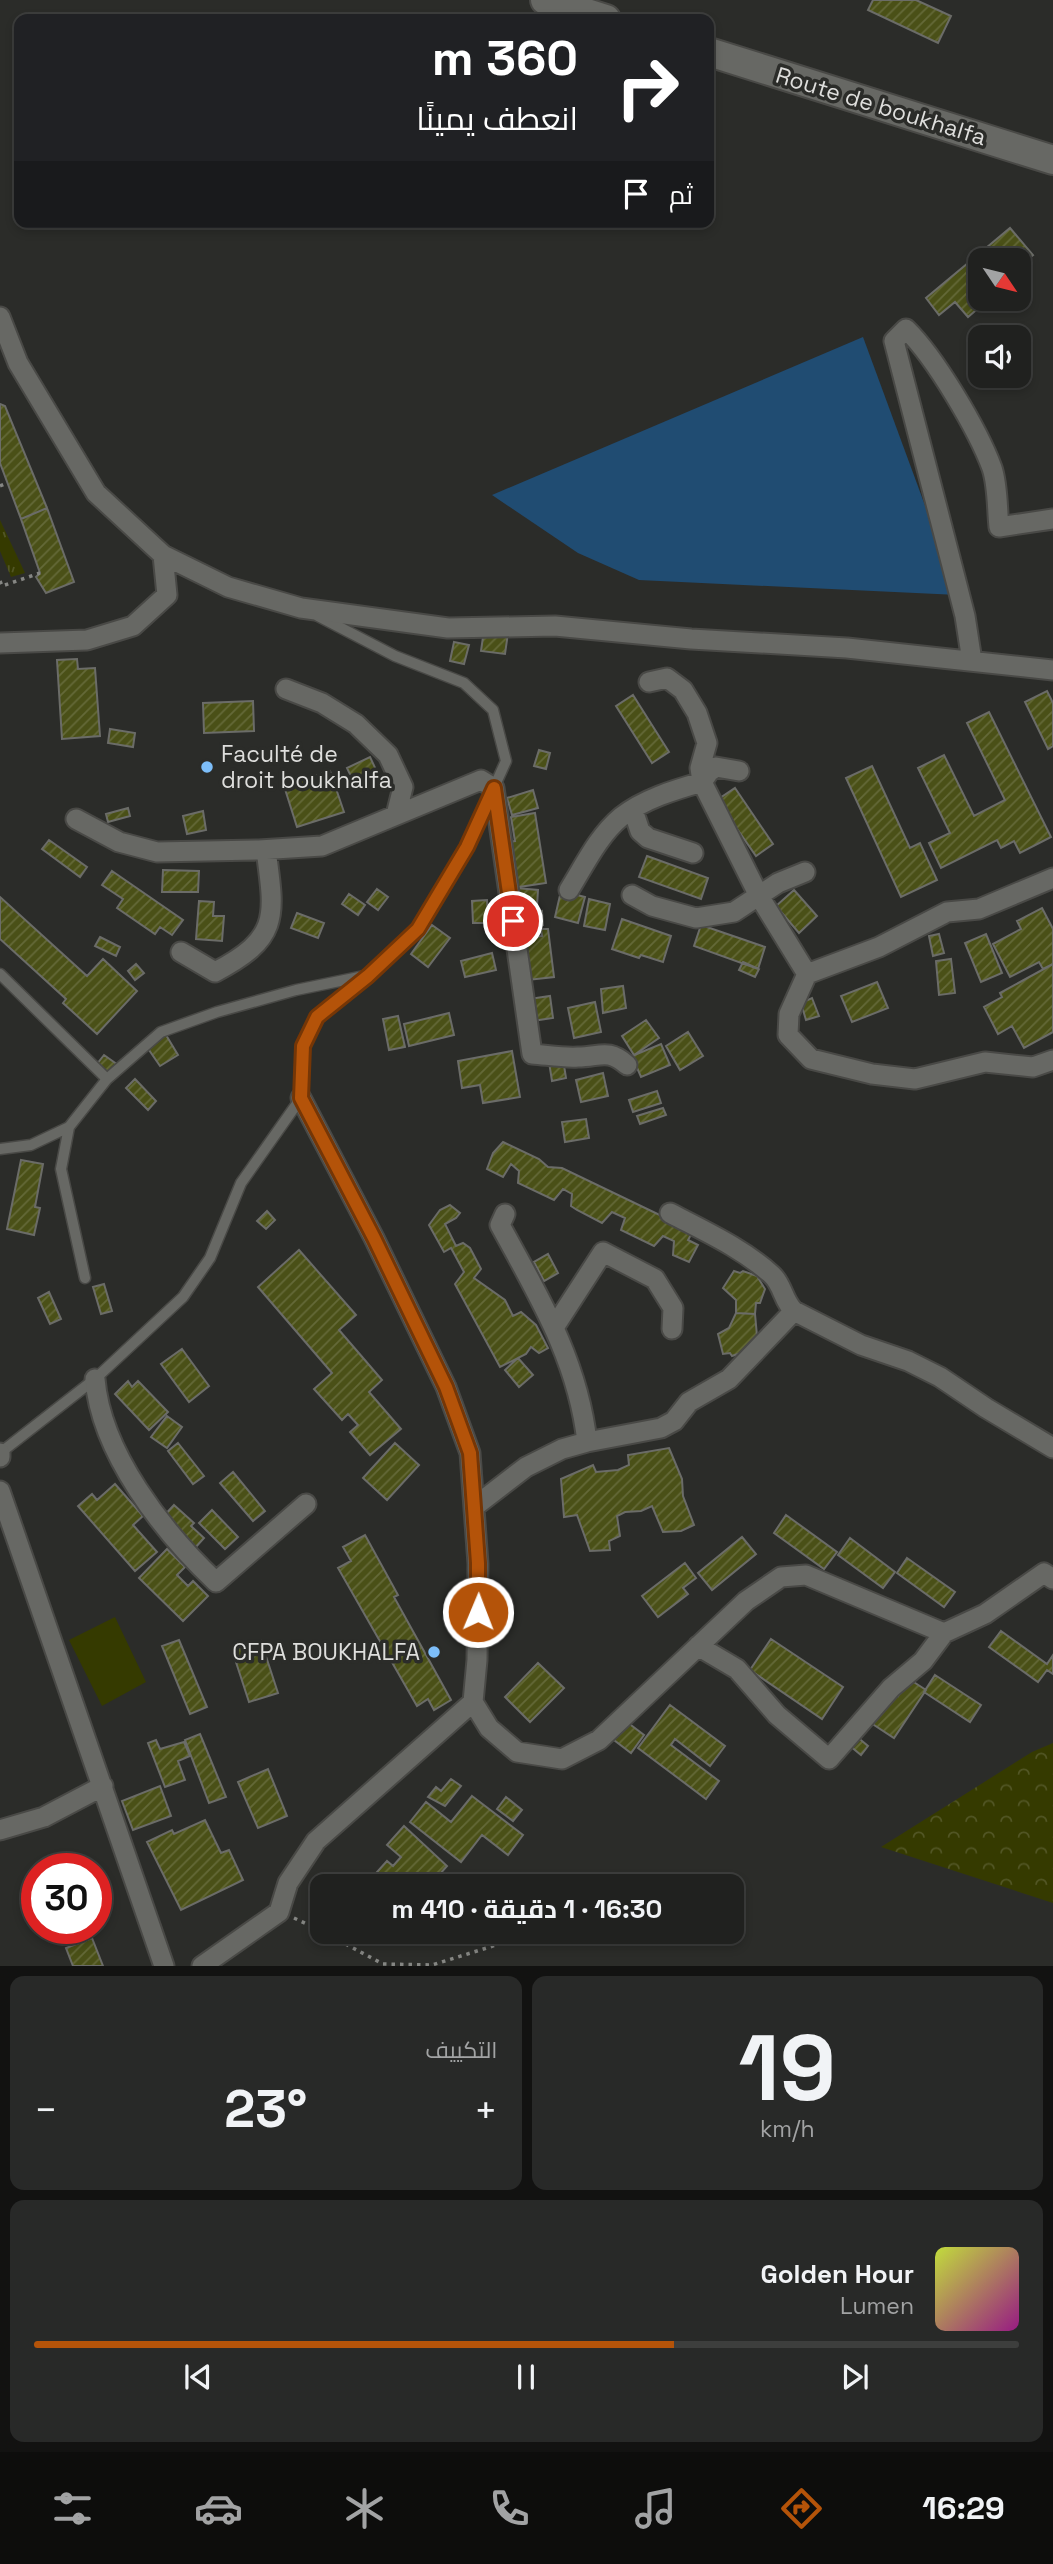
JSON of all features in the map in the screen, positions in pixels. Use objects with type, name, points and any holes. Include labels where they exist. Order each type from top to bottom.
[{"type":"street","points":[[545,0],[590,14]]},
{"type":"street","name":"Route de boukhalfa","points":[[714,54],[1053,160]]},
{"type":"street","points":[[0,317],[9,363],[96,494],[163,555],[228,587],[302,608],[448,628],[555,626],[691,639],[846,648],[1053,670]]},
{"type":"street","points":[[972,661],[965,616],[894,341],[906,329],[931,358],[972,427],[993,470],[999,527],[1053,519]]},
{"type":"street","points":[[0,643],[87,640],[133,626],[167,595],[163,555]]},
{"type":"street","points":[[649,682],[667,678],[683,690],[696,713],[706,743],[700,768],[702,782],[759,897],[807,974]]},
{"type":"street","points":[[286,689],[322,704],[356,724],[388,755],[403,787],[396,815]]},
{"type":"street","points":[[569,890],[601,839],[621,818],[652,799],[702,782],[716,767],[739,771]]},
{"type":"street","points":[[76,819],[119,842],[156,852],[322,846],[481,780],[494,788],[532,1054],[578,1057],[601,1054],[617,1056],[627,1065]]},
{"type":"street","points":[[633,810],[640,831],[648,838],[693,853]]},
{"type":"street","points":[[181,952],[215,972],[241,958],[266,934],[272,899],[266,850]]},
{"type":"street","points":[[632,895],[652,906],[696,918],[734,912],[778,883],[805,872]]},
{"type":"street","points":[[1053,878],[979,909],[947,912],[879,947],[807,974],[789,1014],[788,1035],[811,1059],[872,1074],[915,1079],[985,1062],[1034,1067],[1053,1060]]},
{"type":"street","points":[[301,1098],[374,1238],[446,1387],[470,1453],[478,1563],[477,1660],[473,1702],[489,1728],[517,1752],[562,1759],[599,1740],[746,1601],[781,1577],[806,1575],[944,1633]]},
{"type":"street","points":[[670,1213],[729,1242],[774,1276],[787,1304],[794,1311],[861,1345],[908,1361],[940,1377],[1053,1448]]},
{"type":"street","points":[[505,1214],[500,1225],[555,1326],[583,1407],[587,1442]]},
{"type":"street","points":[[555,1326],[603,1252],[655,1279],[673,1308],[672,1329]]},
{"type":"street","points":[[474,1507],[526,1467],[562,1449],[661,1428],[674,1421],[689,1402],[729,1379],[794,1311]]},
{"type":"street","points":[[95,1379],[97,1403],[126,1474],[190,1558],[216,1582],[306,1504]]},
{"type":"street","points":[[0,1491],[164,1965]]},
{"type":"street","points":[[698,1646],[737,1669],[777,1715],[829,1759],[891,1688],[923,1661],[944,1633],[985,1614],[1044,1573],[1053,1579]]},
{"type":"street","points":[[202,1965],[279,1912],[288,1883],[316,1841],[473,1702]]},
{"type":"street","points":[[0,1830],[44,1817],[103,1786]]},
{"type":"lane","points":[[0,1454],[95,1379],[183,1297],[210,1258],[241,1183],[301,1098],[303,1046],[317,1017],[368,976],[418,929],[467,847],[506,761],[493,710],[464,683],[395,656],[302,608]]},
{"type":"lane","points":[[0,974],[107,1079]]},
{"type":"lane","points":[[0,1149],[31,1145],[69,1126],[107,1079],[161,1032],[218,1012],[296,990],[368,976]]},
{"type":"lane","points":[[69,1126],[61,1168],[85,1278]]},
{"type":"path","points":[[0,486],[7,483]]},
{"type":"path","points":[[0,581],[2,586],[40,573]]},
{"type":"path","points":[[279,1912],[310,1926]]},
{"type":"path","points":[[346,1944],[383,1964],[432,1965],[499,1944]]},
{"type":"green space","points":[[0,520],[25,573],[11,577],[0,551]]},
{"type":"green space","points":[[115,1617],[146,1682],[102,1706],[69,1640]]},
{"type":"green space","points":[[1053,1743],[1053,1903],[881,1847],[1032,1752]]},
{"type":"water","points":[[863,337],[958,595],[639,580],[578,553],[492,495]]},
{"type":"building","points":[[873,0],[916,0],[951,16],[938,43],[868,10]]},
{"type":"building","points":[[1010,228],[1027,248],[986,248]]},
{"type":"building","points":[[968,263],[968,312],[974,312],[968,317],[955,302],[939,315],[926,298]]},
{"type":"building","points":[[0,404],[5,406],[47,508],[21,519],[0,463]]},
{"type":"building","points":[[47,508],[74,582],[46,593],[36,577],[40,573],[21,519]]},
{"type":"building","points":[[484,630],[508,633],[505,654],[481,651]]},
{"type":"building","points":[[454,642],[469,645],[464,664],[450,661]]},
{"type":"building","points":[[77,659],[78,669],[95,668],[100,736],[62,739],[57,660]]},
{"type":"building","points":[[1047,691],[1053,703],[1053,746],[1048,749],[1025,702]]},
{"type":"building","points":[[633,695],[669,752],[652,763],[616,706]]},
{"type":"building","points":[[253,701],[254,731],[204,733],[203,703]]},
{"type":"building","points":[[989,712],[1051,837],[1020,853],[1014,841],[1001,848],[997,840],[941,868],[929,843],[950,833],[918,768],[944,755],[974,816],[1005,800],[967,723]]},
{"type":"building","points":[[110,729],[135,733],[133,747],[108,743]]},
{"type":"building","points":[[539,750],[550,753],[546,769],[534,766]]},
{"type":"building","points":[[370,757],[378,774],[355,785],[347,768]]},
{"type":"building","points":[[872,766],[910,848],[920,843],[937,880],[901,897],[846,778]]},
{"type":"building","points":[[330,771],[344,812],[297,827],[284,786]]},
{"type":"building","points":[[735,788],[773,844],[756,856],[717,800]]},
{"type":"building","points":[[533,790],[538,808],[512,815],[507,798]]},
{"type":"building","points":[[128,808],[130,816],[108,822],[106,814]]},
{"type":"building","points":[[203,811],[206,830],[187,834],[183,816]]},
{"type":"building","points":[[535,813],[546,883],[512,888],[505,842],[515,841],[511,817]]},
{"type":"building","points":[[49,840],[87,867],[80,877],[42,849]]},
{"type":"building","points":[[647,856],[708,878],[701,899],[639,877]]},
{"type":"building","points":[[163,870],[199,871],[198,892],[162,892]]},
{"type":"building","points":[[112,871],[183,920],[172,935],[160,927],[155,934],[117,908],[123,899],[102,885]]},
{"type":"building","points":[[516,888],[538,890],[537,906],[514,904]]},
{"type":"building","points":[[377,889],[388,897],[378,910],[367,902]]},
{"type":"building","points":[[794,890],[817,916],[799,933],[776,906]]},
{"type":"building","points":[[561,891],[585,897],[578,923],[555,917]]},
{"type":"building","points":[[349,894],[365,905],[358,915],[342,904]]},
{"type":"building","points":[[0,897],[87,976],[103,959],[137,991],[97,1034],[63,1003],[66,999],[0,939]]},
{"type":"building","points":[[589,899],[610,904],[605,930],[584,926]]},
{"type":"building","points":[[487,900],[488,923],[473,923],[472,901]]},
{"type":"building","points":[[199,901],[214,902],[213,916],[224,916],[222,941],[196,939]]},
{"type":"building","points":[[1042,908],[1053,929],[1053,964],[1043,969],[1039,962],[1010,977],[993,944],[1021,929],[1017,921]]},
{"type":"building","points":[[542,911],[543,925],[529,926],[527,913]]},
{"type":"building","points":[[297,913],[324,923],[318,938],[291,928]]},
{"type":"building","points":[[622,919],[671,936],[663,962],[612,949]]},
{"type":"building","points":[[432,925],[450,938],[428,967],[411,954]]},
{"type":"building","points":[[701,925],[765,947],[758,969],[694,946]]},
{"type":"building","points":[[541,929],[548,929],[554,977],[528,980],[523,939],[542,936]]},
{"type":"building","points":[[939,934],[944,953],[933,956],[929,936]]},
{"type":"building","points":[[986,934],[1002,973],[981,982],[965,943]]},
{"type":"building","points":[[100,937],[120,947],[116,956],[95,946]]},
{"type":"building","points":[[492,953],[496,970],[465,977],[461,961]]},
{"type":"building","points":[[951,959],[955,993],[939,995],[936,961]]},
{"type":"building","points":[[743,962],[759,969],[755,977],[739,970]]},
{"type":"building","points":[[136,964],[144,973],[135,980],[128,971]]},
{"type":"building","points":[[1053,964],[1053,1032],[1024,1048],[1012,1026],[998,1034],[984,1007],[1002,997],[1000,993]]},
{"type":"building","points":[[877,982],[888,1008],[852,1022],[841,996]]},
{"type":"building","points":[[623,986],[626,1008],[603,1013],[601,989]]},
{"type":"building","points":[[550,996],[553,1018],[532,1021],[529,999]]},
{"type":"building","points":[[812,998],[819,1016],[806,1020],[801,1003]]},
{"type":"building","points":[[595,1002],[601,1032],[574,1038],[568,1008]]},
{"type":"building","points":[[449,1013],[454,1035],[409,1046],[404,1024]]},
{"type":"building","points":[[398,1016],[405,1047],[389,1050],[383,1019]]},
{"type":"building","points":[[646,1020],[659,1038],[634,1055],[622,1036]]},
{"type":"building","points":[[688,1032],[703,1056],[680,1070],[666,1046]]},
{"type":"building","points":[[166,1035],[178,1055],[160,1066],[147,1047]]},
{"type":"building","points":[[661,1044],[670,1065],[641,1077],[632,1056]]},
{"type":"building","points":[[512,1051],[520,1097],[483,1103],[480,1085],[462,1088],[458,1061]]},
{"type":"building","points":[[104,1055],[118,1065],[111,1074],[97,1064]]},
{"type":"building","points":[[563,1059],[566,1078],[552,1081],[549,1062]]},
{"type":"building","points":[[603,1073],[608,1096],[581,1102],[576,1080]]},
{"type":"building","points":[[135,1079],[156,1101],[148,1110],[126,1088]]},
{"type":"building","points":[[657,1091],[661,1103],[633,1112],[629,1100]]},
{"type":"building","points":[[663,1108],[666,1115],[640,1124],[637,1116]]},
{"type":"building","points":[[586,1119],[589,1138],[565,1142],[562,1122]]},
{"type":"building","points":[[503,1142],[539,1159],[548,1167],[562,1168],[693,1231],[688,1240],[698,1245],[689,1262],[673,1255],[674,1241],[663,1236],[654,1246],[621,1230],[625,1218],[612,1212],[602,1223],[577,1210],[571,1206],[572,1194],[563,1189],[554,1200],[518,1183],[519,1171],[511,1164],[503,1177],[487,1169],[493,1153]]},
{"type":"building","points":[[21,1160],[43,1164],[35,1207],[40,1208],[34,1235],[7,1229]]},
{"type":"building","points":[[450,1205],[460,1213],[445,1224],[456,1246],[463,1243],[470,1248],[481,1269],[474,1278],[505,1300],[513,1316],[521,1312],[536,1325],[548,1348],[539,1353],[531,1347],[526,1354],[500,1367],[455,1284],[464,1272],[451,1248],[444,1252],[429,1225],[440,1210]]},
{"type":"building","points":[[267,1211],[275,1220],[266,1229],[257,1221]]},
{"type":"building","points":[[299,1250],[356,1315],[339,1330],[382,1380],[369,1392],[401,1429],[370,1455],[350,1432],[358,1425],[348,1414],[342,1420],[314,1389],[332,1373],[258,1287]]},
{"type":"building","points":[[548,1254],[558,1273],[544,1281],[534,1262]]},
{"type":"building","points":[[734,1271],[757,1276],[765,1289],[760,1303],[756,1303],[755,1314],[736,1313],[736,1300],[723,1288]]},
{"type":"building","points":[[104,1284],[112,1311],[101,1314],[93,1287]]},
{"type":"building","points":[[49,1292],[61,1319],[50,1324],[38,1298]]},
{"type":"building","points":[[736,1313],[755,1314],[757,1336],[756,1343],[746,1347],[747,1351],[732,1356],[730,1353],[723,1354],[718,1334],[729,1328]]},
{"type":"building","points":[[182,1349],[209,1386],[189,1402],[161,1364]]},
{"type":"building","points":[[518,1358],[533,1375],[519,1387],[505,1370]]},
{"type":"building","points":[[128,1381],[132,1387],[138,1381],[168,1412],[149,1430],[115,1394]]},
{"type":"building","points":[[167,1416],[182,1427],[167,1448],[151,1437]]},
{"type":"building","points":[[178,1443],[204,1476],[193,1484],[168,1451]]},
{"type":"building","points":[[395,1443],[419,1465],[387,1500],[363,1478]]},
{"type":"building","points":[[669,1448],[682,1479],[683,1496],[694,1525],[681,1531],[663,1532],[652,1506],[641,1511],[625,1512],[617,1516],[620,1536],[609,1541],[610,1550],[590,1551],[577,1515],[564,1517],[561,1479],[593,1465],[596,1472],[618,1470],[629,1465],[628,1455]]},
{"type":"building","points":[[233,1472],[265,1511],[253,1521],[220,1483]]},
{"type":"building","points":[[115,1484],[143,1516],[133,1525],[157,1552],[135,1571],[78,1506],[92,1494],[97,1500]]},
{"type":"building","points":[[174,1505],[194,1523],[191,1526],[204,1538],[194,1549],[161,1519]]},
{"type":"building","points":[[212,1510],[238,1537],[225,1549],[199,1523]]},
{"type":"building","points":[[786,1515],[837,1552],[824,1569],[774,1533]]},
{"type":"building","points":[[365,1535],[398,1595],[394,1597],[451,1700],[434,1710],[428,1699],[417,1706],[338,1568],[351,1561],[343,1547]]},
{"type":"building","points":[[742,1537],[756,1554],[712,1590],[698,1573]]},
{"type":"building","points":[[850,1538],[895,1572],[883,1588],[838,1555]]},
{"type":"building","points":[[167,1549],[185,1567],[177,1575],[188,1586],[193,1581],[208,1596],[183,1621],[139,1578]]},
{"type":"building","points":[[907,1558],[955,1592],[944,1607],[897,1573]]},
{"type":"building","points":[[685,1563],[696,1578],[683,1588],[688,1594],[658,1617],[642,1596]]},
{"type":"building","points":[[1001,1631],[1047,1664],[1053,1655],[1053,1674],[1047,1670],[1038,1682],[989,1647]]},
{"type":"building","points":[[771,1639],[843,1687],[822,1719],[750,1670]]},
{"type":"building","points":[[179,1640],[207,1707],[190,1714],[162,1646]]},
{"type":"building","points":[[261,1641],[278,1693],[249,1702],[232,1650]]},
{"type":"building","points":[[538,1663],[564,1688],[530,1722],[505,1697]]},
{"type":"building","points":[[935,1675],[981,1705],[970,1722],[924,1692]]},
{"type":"building","points":[[909,1679],[926,1690],[894,1738],[871,1723],[892,1692],[898,1696]]},
{"type":"building","points":[[670,1705],[725,1746],[710,1766],[675,1739],[671,1745],[719,1781],[706,1799],[638,1748]]},
{"type":"building","points":[[623,1719],[644,1735],[631,1753],[610,1737]]},
{"type":"building","points":[[200,1734],[226,1797],[209,1803],[185,1740]]},
{"type":"building","points":[[856,1736],[868,1746],[861,1755],[849,1745]]},
{"type":"building","points":[[156,1740],[160,1749],[184,1742],[190,1756],[178,1761],[185,1780],[165,1787],[148,1743]]},
{"type":"building","points":[[268,1769],[287,1816],[258,1828],[238,1782]]},
{"type":"building","points":[[451,1779],[461,1786],[445,1806],[428,1797],[436,1787],[441,1791]]},
{"type":"building","points":[[160,1786],[171,1816],[133,1830],[122,1801]]},
{"type":"building","points":[[472,1796],[523,1835],[508,1855],[482,1835],[461,1862],[410,1822],[426,1802],[451,1822]]},
{"type":"building","points":[[506,1797],[522,1810],[513,1821],[497,1809]]},
{"type":"building","points":[[205,1820],[221,1853],[229,1850],[243,1880],[181,1910],[147,1842],[172,1830],[174,1834]]},
{"type":"building","points":[[404,1826],[447,1866],[440,1874],[375,1874],[387,1861],[393,1866],[401,1857],[387,1845]]},
{"type":"building","points":[[76,1944],[94,1944],[103,1966],[73,1966],[66,1948]]},
{"type":"place","name":"Faculté de droit boukhalfa","points":[[207,767]]},
{"type":"place","name":"CFPA BOUKHALFA","points":[[434,1652]]},
{"type":"route","points":[[478,1612],[478,1563],[470,1453],[446,1387],[374,1238],[301,1098],[303,1046],[317,1017],[368,976],[418,929],[467,847],[494,788],[513,921]]}]
